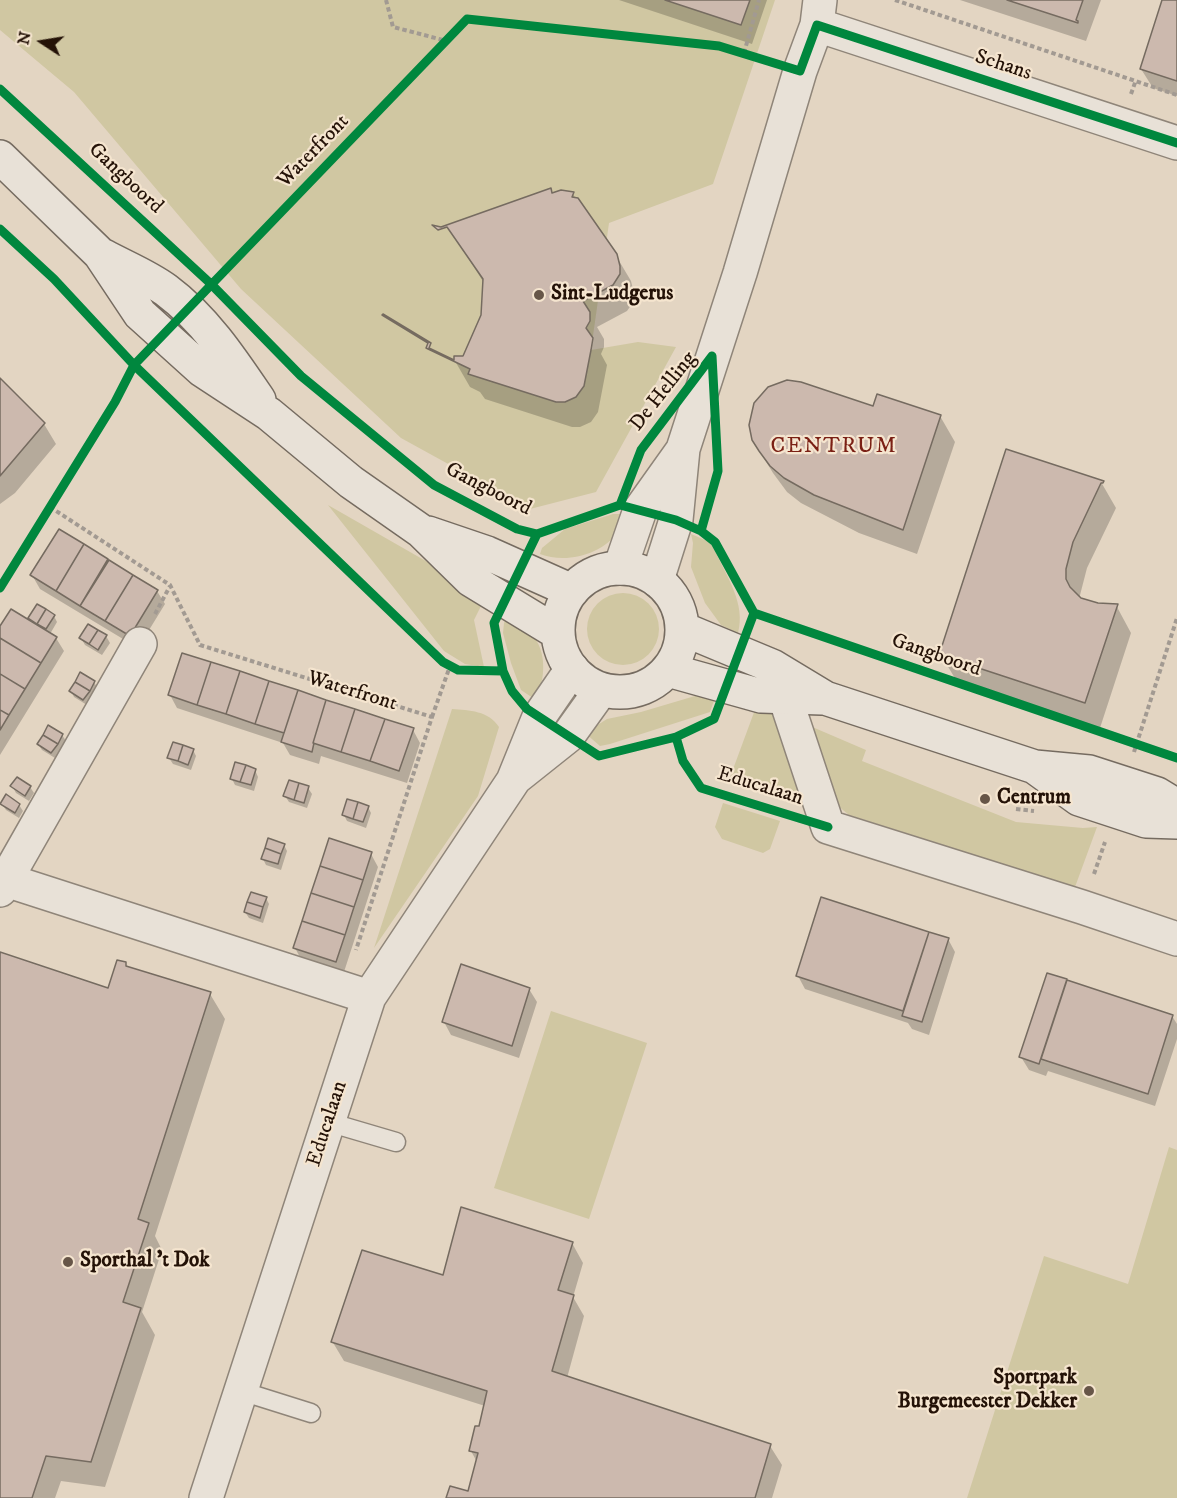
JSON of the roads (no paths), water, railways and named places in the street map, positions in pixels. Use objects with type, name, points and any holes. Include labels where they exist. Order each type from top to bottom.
[{"type":"street","name":"De Helling","points":[[657,580],[676,520],[683,449],[740,273],[818,13]]},
{"type":"street","name":"Schans","points":[[818,13],[1177,143]]},
{"type":"street","points":[[0,156],[100,254],[140,314],[202,370],[269,414],[351,482],[421,531],[471,580],[558,633]]},
{"type":"street","name":"De Helling","points":[[620,568],[640,510],[683,449]]},
{"type":"street","points":[[421,531],[487,553],[572,591]]},
{"type":"street","points":[[620,568],[639,571],[657,580],[668,589],[676,601],[683,629],[679,651],[668,670],[654,683],[637,690],[619,693],[601,690],[584,681],[564,658],[558,633],[561,610],[572,591],[594,574],[606,569],[620,568]]},
{"type":"street","points":[[683,629],[772,666],[825,699],[1035,767],[1089,772],[1157,794],[1177,806]]},
{"type":"street","points":[[140,644],[3,885],[356,993]]},
{"type":"street","name":"Educalaan","points":[[513,781],[539,717],[572,669]]},
{"type":"street","points":[[668,670],[761,696],[825,699]]},
{"type":"street","name":"Educalaan","points":[[206,1498],[328,1122],[356,993],[513,781],[568,736],[601,690]]},
{"type":"street","name":"Educalaan","points":[[785,697],[828,827],[1177,939]]},
{"type":"street","points":[[1035,767],[1079,799],[1146,821],[1177,822]]},
{"type":"lane","points":[[328,1122],[396,1142]]},
{"type":"lane","points":[[241,1391],[311,1413]]},
{"type":"place","name":"Sint-Ludgerus","points":[[539,295]]},
{"type":"place","name":"Centrum","points":[[985,799]]},
{"type":"place","name":"Sporthal 't Dok","points":[[68,1262]]},
{"type":"place","name":"Sportpark Burgemeester Dekker","points":[[1089,1391]]},
{"type":"district","name":"CENTRUM","points":[[834,447]]}]
